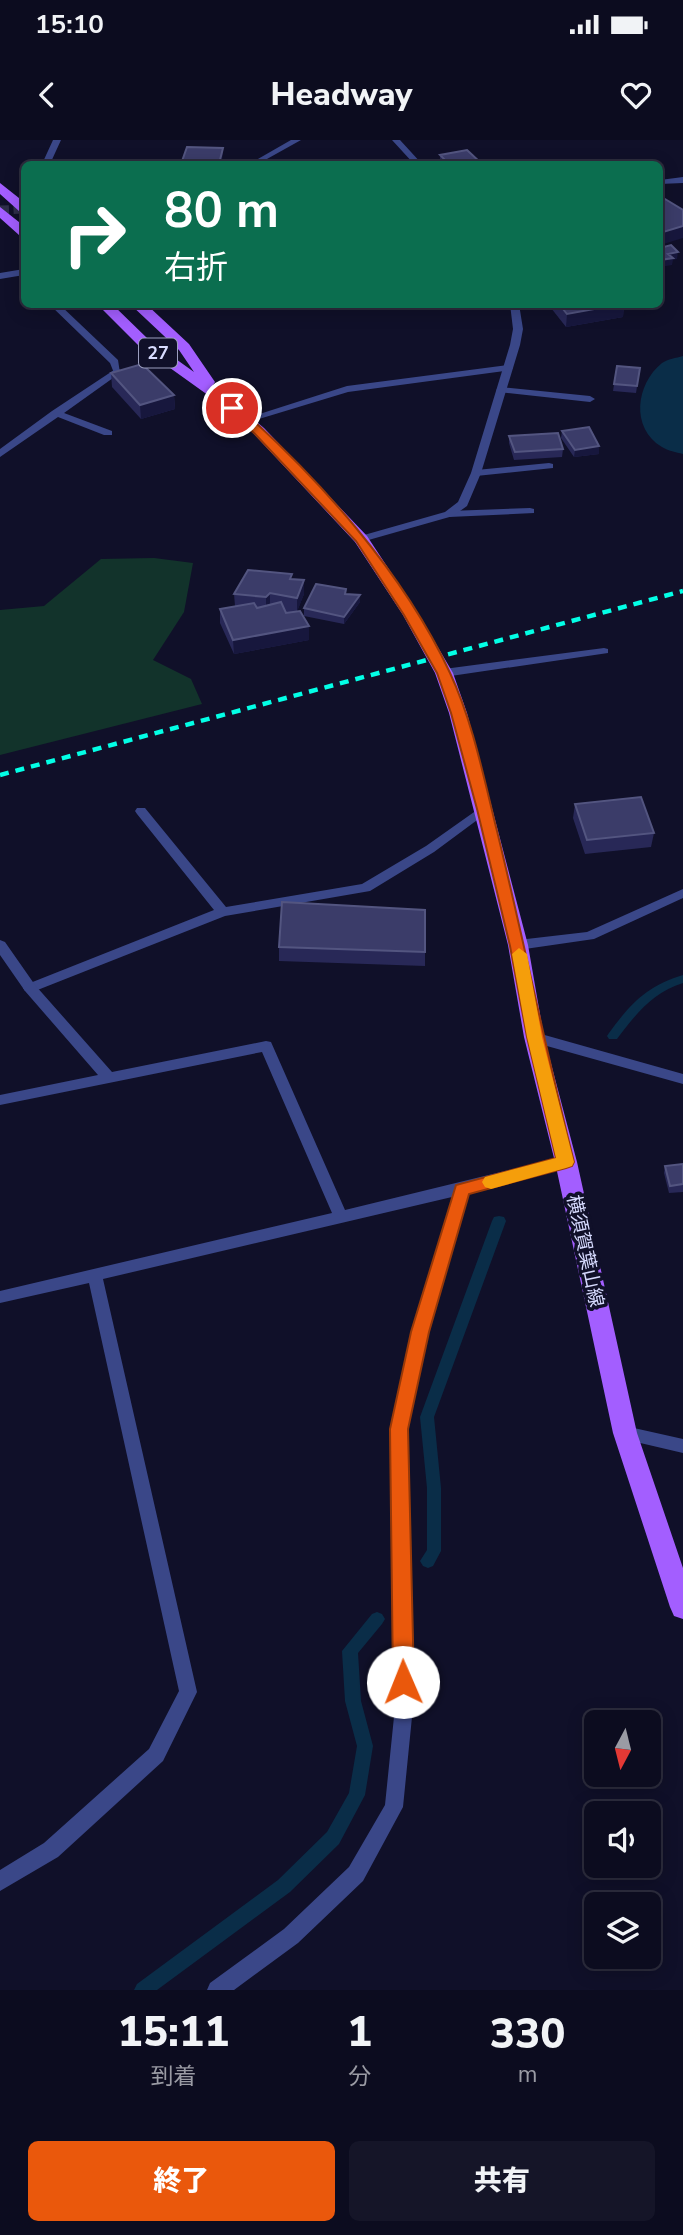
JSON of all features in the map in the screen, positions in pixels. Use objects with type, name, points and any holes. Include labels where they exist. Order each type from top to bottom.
[{"type":"main road","points":[[0,187],[21,205]]},
{"type":"main road","points":[[0,211],[21,229]]},
{"type":"main road","name":"横須賀葉山線","points":[[108,308],[143,342],[217,395],[246,421],[361,539],[411,615],[444,673],[458,713],[518,946],[534,1037],[566,1162],[625,1433],[683,1607]]},
{"type":"main road","name":"横須賀葉山線","points":[[140,308],[184,347],[217,395]]},
{"type":"street","points":[[47,161],[57,140]]},
{"type":"street","points":[[258,161],[297,140]]},
{"type":"street","points":[[396,140],[414,161]]},
{"type":"street","points":[[663,181],[683,180]]},
{"type":"street","points":[[0,276],[21,273]]},
{"type":"street","points":[[13,276],[21,281]]},
{"type":"street","points":[[0,454],[117,371],[115,362],[57,308]]},
{"type":"street","points":[[449,514],[463,503],[476,472],[518,328],[515,308]]},
{"type":"street","points":[[246,421],[347,389],[508,368]]},
{"type":"street","points":[[501,390],[590,399]]},
{"type":"street","points":[[55,413],[108,433]]},
{"type":"street","points":[[476,472],[549,466]]},
{"type":"street","points":[[361,539],[449,514],[530,512]]},
{"type":"street","points":[[444,673],[604,651]]},
{"type":"street","points":[[30,988],[223,912],[365,888],[430,849],[484,809]]},
{"type":"street","points":[[141,811],[223,912]]},
{"type":"street","points":[[518,946],[589,936],[683,893]]},
{"type":"street","points":[[0,945],[30,988],[109,1078]]},
{"type":"street","points":[[534,1037],[683,1079]]},
{"type":"street","points":[[0,1100],[266,1046],[341,1217]]},
{"type":"street","points":[[0,1297],[462,1189],[566,1162]]},
{"type":"street","points":[[217,1990],[290,1936],[356,1874],[394,1807],[404,1707],[399,1429],[420,1332],[462,1189]]},
{"type":"street","points":[[0,1881],[51,1850],[156,1755],[188,1692],[95,1276]]},
{"type":"street","points":[[625,1433],[683,1446]]},
{"type":"green space","points":[[154,558],[193,563],[184,612],[153,660],[191,679],[202,704],[0,755],[0,610],[44,606],[101,559]]},
{"type":"building","points":[[187,147],[223,148],[220,161],[182,161]]},
{"type":"building","points":[[467,150],[479,161],[446,161],[440,155]]},
{"type":"building","points":[[663,200],[683,210],[683,226],[663,232]]},
{"type":"building","points":[[671,245],[678,252],[668,254],[673,258],[663,260],[663,247]]},
{"type":"building","points":[[562,308],[600,308],[567,314]]},
{"type":"building","points":[[142,364],[174,395],[140,405],[111,373]]},
{"type":"building","points":[[617,366],[640,368],[637,386],[614,384]]},
{"type":"building","points":[[589,427],[599,446],[575,450],[562,431]]},
{"type":"building","points":[[558,433],[563,449],[515,452],[509,436]]},
{"type":"building","points":[[248,570],[292,574],[290,579],[304,580],[297,598],[270,593],[266,597],[234,594]]},
{"type":"building","points":[[316,584],[346,589],[345,594],[360,595],[344,617],[304,608]]},
{"type":"building","points":[[281,602],[286,613],[300,611],[309,626],[233,640],[220,609],[254,603],[257,608]]},
{"type":"building","points":[[641,797],[654,833],[587,840],[575,804]]},
{"type":"building","points":[[282,902],[425,910],[425,952],[279,947]]},
{"type":"building","points":[[683,1164],[683,1184],[670,1186],[665,1166]]},
{"type":"waterway","points":[[683,372],[671,388],[666,405],[669,423],[683,437]]},
{"type":"waterway","points":[[613,1036],[651,993],[683,979]]},
{"type":"waterway","points":[[428,1561],[434,1551],[434,1488],[427,1417],[499,1221]]},
{"type":"waterway","points":[[143,1990],[284,1886],[333,1838],[357,1795],[365,1746],[353,1701],[350,1651],[377,1619]]},
{"type":"tunnel","points":[[0,210],[21,209]]},
{"type":"railway","points":[[0,775],[683,591]]},
{"type":"slow traffic","points":[[491,1182],[566,1162],[534,1037],[519,954]]},
{"type":"route","points":[[232,408],[259,431],[361,539],[411,615],[444,673],[458,713],[484,809],[518,946],[534,1037],[566,1162],[462,1189],[420,1332],[399,1429],[403,1682]]}]
